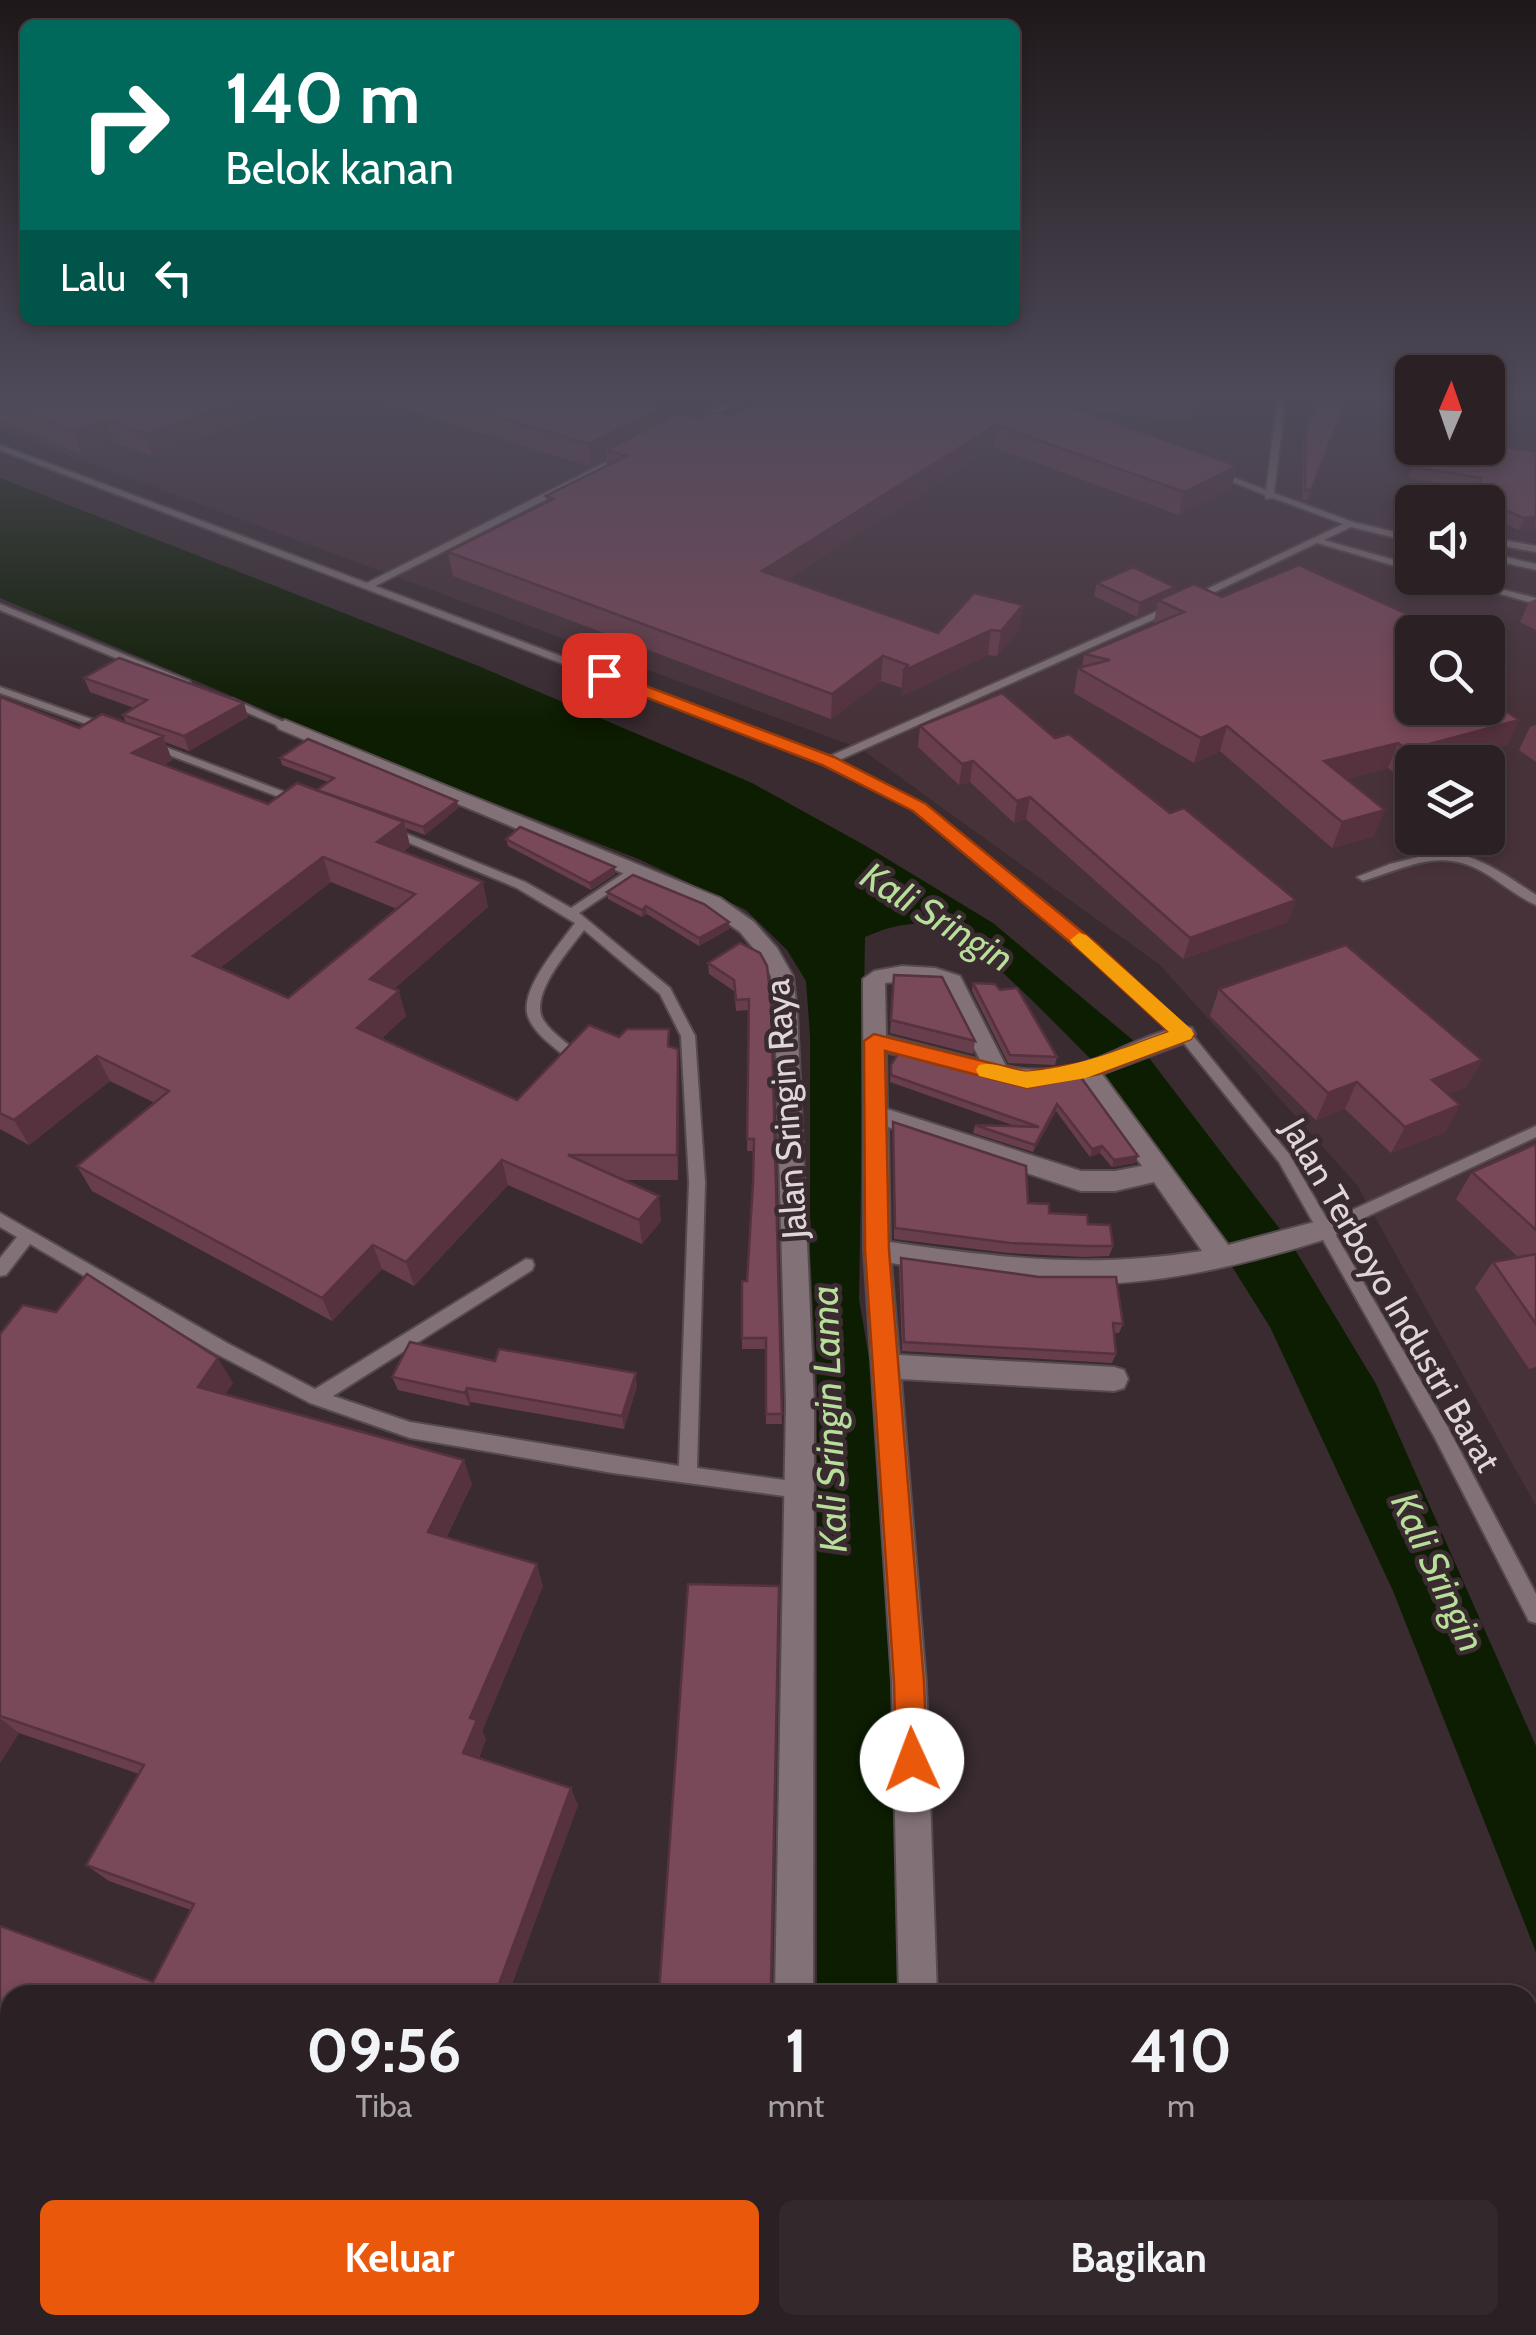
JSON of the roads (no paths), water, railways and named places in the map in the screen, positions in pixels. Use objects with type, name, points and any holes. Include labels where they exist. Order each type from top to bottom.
[{"type":"street","name":"Jalan Sringin Raya","points":[[286,725],[727,910],[757,937],[782,976],[795,1174],[799,1490],[794,1985]]},
{"type":"street","points":[[918,1985],[909,1682],[877,1250],[877,976],[947,977],[998,1074]]},
{"type":"street","points":[[874,1041],[1027,1080],[1089,1069],[1176,1038]]},
{"type":"street","points":[[1089,1069],[1224,1254]]},
{"type":"street","points":[[875,1114],[1081,1180],[1115,1182],[1162,1170]]},
{"type":"street","points":[[877,1250],[1022,1271],[1123,1273],[1314,1233]]},
{"type":"street","points":[[887,1366],[1114,1379]]},
{"type":"lane","name":"Jalan Terboyo Industri Barat","points":[[149,504],[828,761],[920,808],[1090,949],[1284,1158],[1314,1233],[1441,1432],[1536,1614]]},
{"type":"lane","points":[[366,587],[530,504]]},
{"type":"lane","points":[[1289,504],[1395,535]]},
{"type":"lane","points":[[828,761],[1318,542],[1350,524]]},
{"type":"lane","points":[[1318,542],[1395,563]]},
{"type":"lane","points":[[1505,543],[1536,549]]},
{"type":"lane","points":[[1505,560],[1536,567]]},
{"type":"lane","points":[[1505,593],[1536,602]]},
{"type":"lane","points":[[0,607],[194,686]]},
{"type":"lane","points":[[0,690],[122,733]]},
{"type":"lane","points":[[980,693],[997,703]]},
{"type":"lane","name":"Jalan Sringin Raya","points":[[211,694],[286,725]]},
{"type":"lane","points":[[139,740],[319,807]]},
{"type":"lane","points":[[374,826],[430,845],[576,918],[665,991],[688,1036],[697,1182],[688,1476]]},
{"type":"lane","points":[[1362,877],[1432,854],[1455,853],[1474,860],[1536,901]]},
{"type":"lane","points":[[572,1055],[533,1017],[535,991],[576,918],[637,870]]},
{"type":"lane","points":[[1314,1233],[1536,1131]]},
{"type":"lane","points":[[0,1218],[221,1348],[316,1398],[410,1430],[688,1476],[799,1490]]},
{"type":"lane","points":[[0,1270],[28,1236]]},
{"type":"lane","points":[[316,1398],[526,1265]]},
{"type":"water","points":[[0,504],[66,504],[476,665],[752,783],[993,923],[1135,1042],[1093,1061],[994,965],[941,926],[902,925],[865,937],[859,1299],[878,1411],[888,1540],[904,1985],[817,1985],[817,1386],[810,1252],[810,1036],[806,981],[787,950],[746,910],[641,860],[371,755],[0,598]]},
{"type":"water","points":[[1146,1054],[1283,1233],[1220,1246],[1101,1070]]},
{"type":"water","name":"Kali Sringin","points":[[1294,1248],[1376,1384],[1536,1746],[1536,1952],[1393,1591],[1270,1327],[1231,1265]]},
{"type":"water label","name":"Kali Sringin Lama","points":[[829,1419]]}]
